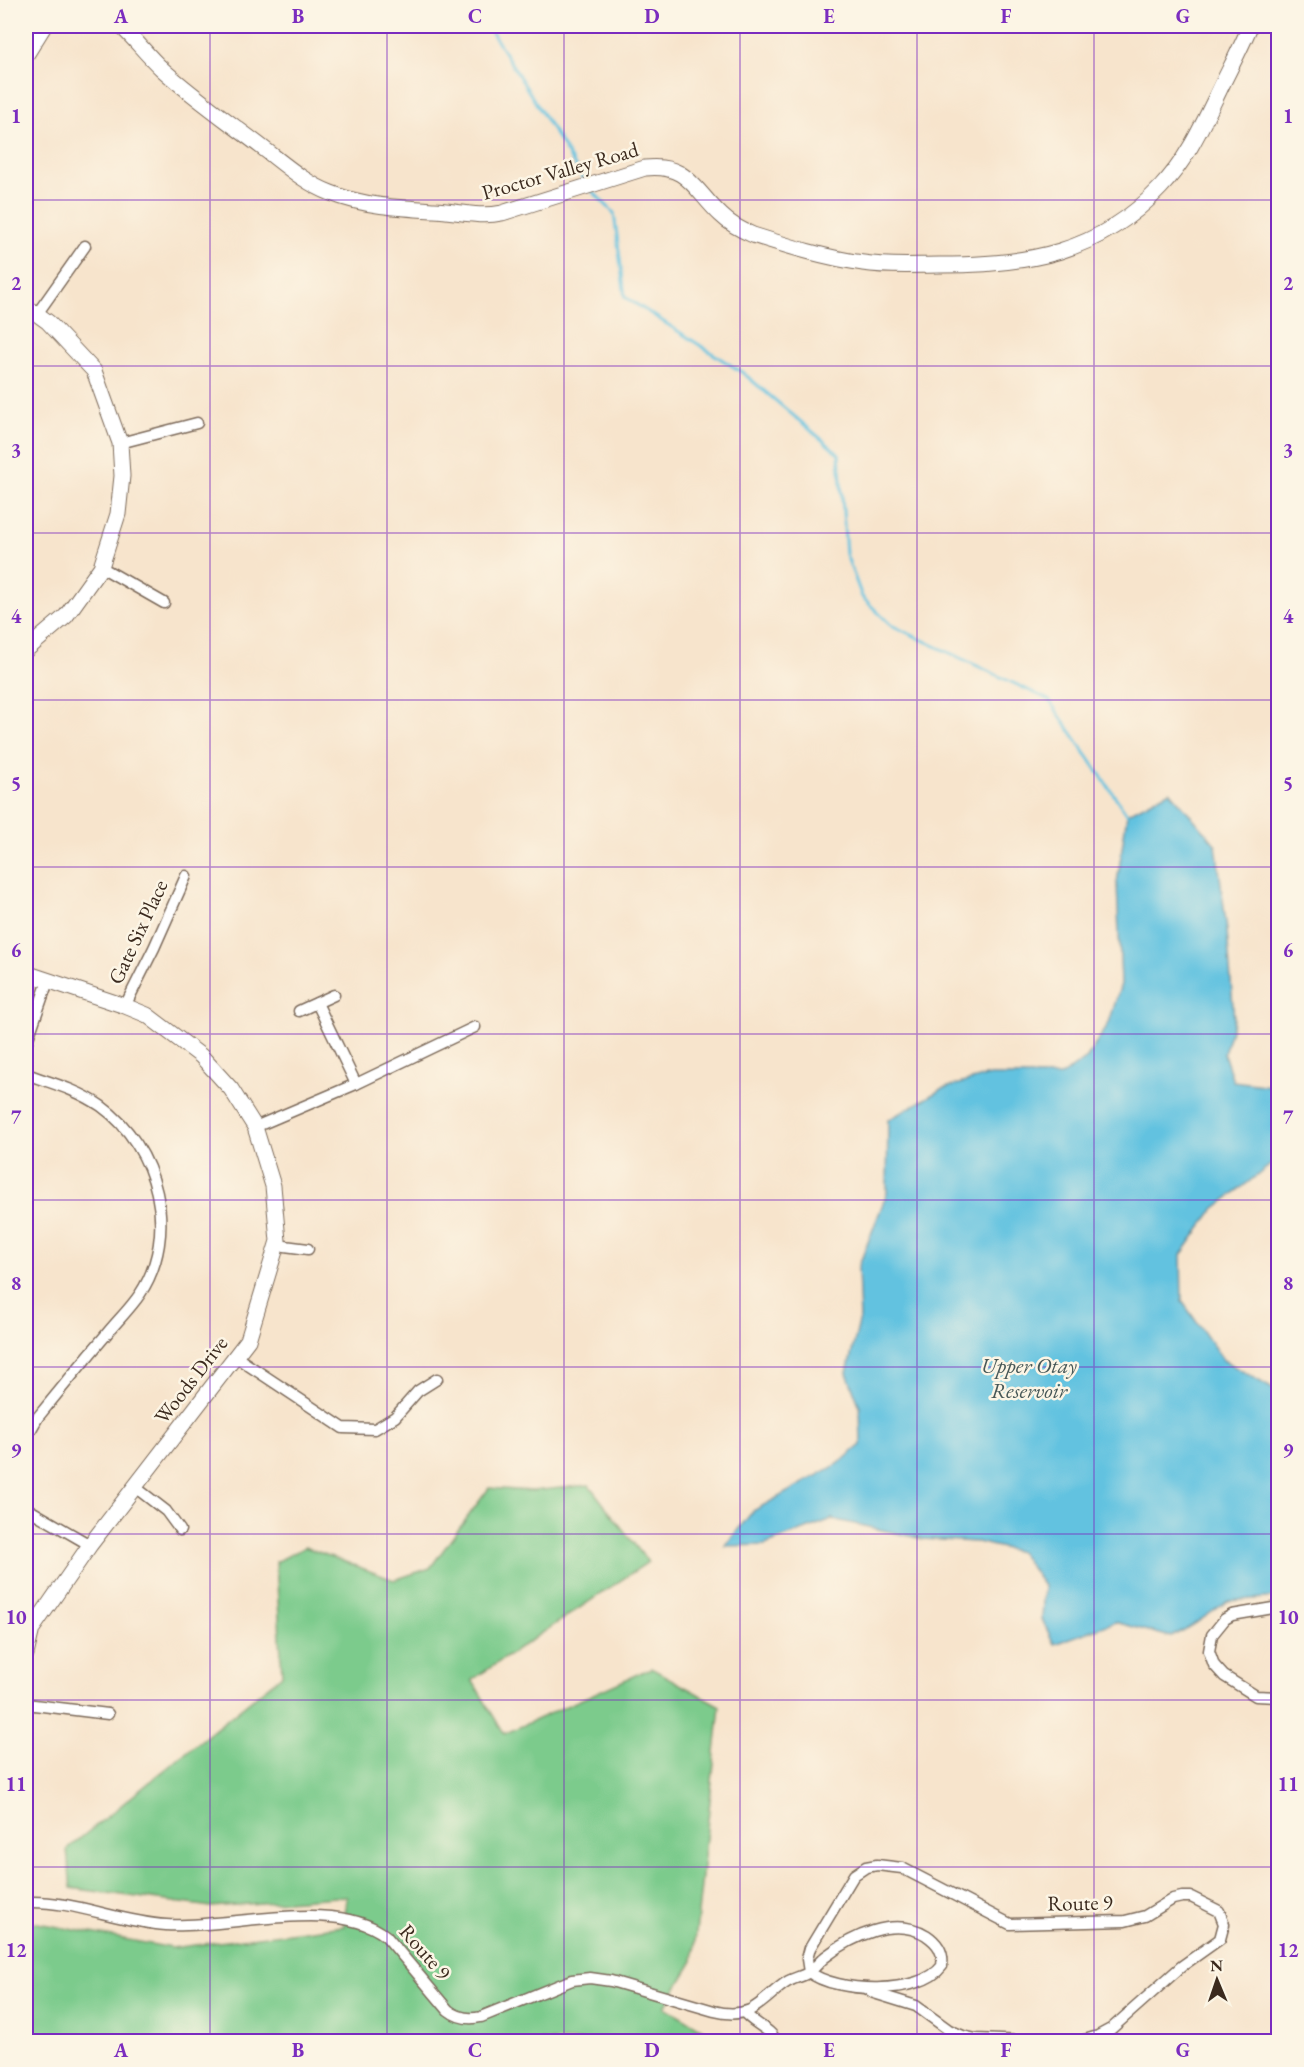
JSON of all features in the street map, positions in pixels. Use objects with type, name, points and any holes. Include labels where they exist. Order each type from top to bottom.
[{"type":"street","points":[[26,32],[29,26]]},
{"type":"street","points":[[26,55],[44,26]]},
{"type":"street","name":"Proctor Valley Road","points":[[121,26],[161,68],[224,118],[303,178],[322,189],[346,198],[401,209],[487,216],[645,168],[664,167],[676,170],[687,177],[722,217],[753,235],[862,263],[952,265],[1012,263],[1063,251],[1106,231],[1135,211],[1161,188],[1187,154],[1250,26]]},
{"type":"street","points":[[26,650],[66,616],[101,567],[118,514],[122,476],[120,443],[94,371],[48,322],[32,311],[85,246]]},
{"type":"street","points":[[120,443],[196,423]]},
{"type":"street","points":[[101,567],[164,603]]},
{"type":"street","name":"Gate Six Place","points":[[125,1006],[186,876]]},
{"type":"street","name":"Woods Drive","points":[[26,973],[147,1015],[201,1056],[231,1089],[255,1127],[273,1186],[277,1245],[248,1340],[90,1545],[32,1629],[26,1654]]},
{"type":"street","points":[[26,1044],[48,981]]},
{"type":"street","points":[[299,1011],[334,995]]},
{"type":"street","points":[[317,1003],[356,1084]]},
{"type":"street","points":[[255,1127],[356,1084],[475,1027]]},
{"type":"street","points":[[26,1074],[68,1088],[86,1097],[103,1108],[126,1129],[139,1147],[152,1173],[159,1202],[160,1230],[156,1257],[140,1294],[38,1417],[26,1438]]},
{"type":"street","points":[[277,1245],[308,1249]]},
{"type":"street","points":[[236,1357],[343,1428],[375,1429],[395,1417],[418,1391],[437,1379]]},
{"type":"street","points":[[135,1487],[166,1511],[180,1530]]},
{"type":"street","points":[[26,1508],[90,1545]]},
{"type":"street","points":[[1272,1608],[1232,1615],[1225,1619],[1212,1635],[1209,1650],[1217,1669],[1244,1690],[1256,1696],[1278,1697]]},
{"type":"street","points":[[26,1704],[108,1714]]},
{"type":"street","name":"Route 9","points":[[809,1972],[807,1959],[810,1948],[854,1875],[866,1867],[877,1865],[902,1868],[1010,1924],[1125,1921],[1145,1916],[1173,1899],[1182,1897],[1191,1897],[1219,1911],[1224,1924],[1220,1939],[1182,1966],[1111,2029],[1078,2042]]},
{"type":"street","name":"Route 9","points":[[26,1902],[58,1902],[166,1925],[323,1916],[357,1921],[386,1936],[448,2010],[465,2018],[481,2017],[572,1980],[590,1978],[611,1981],[714,2011],[728,2014],[744,2012]]},
{"type":"street","points":[[776,2042],[771,2032],[751,2021],[744,2012],[754,2008],[788,1981],[809,1972],[842,1946],[872,1932],[892,1927],[916,1929],[932,1939],[943,1956],[942,1966],[928,1978],[902,1985],[866,1988],[818,1980],[809,1972]]},
{"type":"street","points":[[866,1988],[873,1993],[916,2006],[949,2030],[963,2036],[976,2039],[1048,2042]]},
{"type":"green space","points":[[589,1485],[648,1562],[472,1680],[504,1734],[651,1668],[720,1706],[693,1961],[665,2007],[723,2041],[26,2042],[27,1921],[172,1948],[344,1926],[347,1896],[211,1907],[71,1888],[67,1849],[282,1675],[276,1562],[305,1547],[394,1580],[430,1568],[489,1488],[532,1491]]},
{"type":"water","name":"Upper Otay Reservoir","points":[[1170,791],[1216,845],[1227,931],[1234,1019],[1224,1054],[1233,1081],[1278,1087],[1278,1159],[1214,1209],[1181,1255],[1182,1301],[1223,1360],[1278,1392],[1278,1597],[1228,1601],[1171,1637],[1115,1622],[1054,1644],[1042,1619],[1044,1586],[1020,1552],[977,1542],[923,1539],[832,1519],[765,1545],[725,1546],[753,1511],[838,1464],[861,1445],[860,1407],[847,1373],[860,1318],[858,1268],[887,1193],[888,1120],[942,1089],[986,1076],[1061,1076],[1087,1058],[1109,1023],[1121,984],[1117,883],[1127,814]]},
{"type":"waterway","points":[[488,26],[585,182]]},
{"type":"waterway","points":[[591,190],[614,213],[625,297],[743,373],[839,454],[846,554],[862,597],[891,625],[1049,700],[1127,814]]}]
